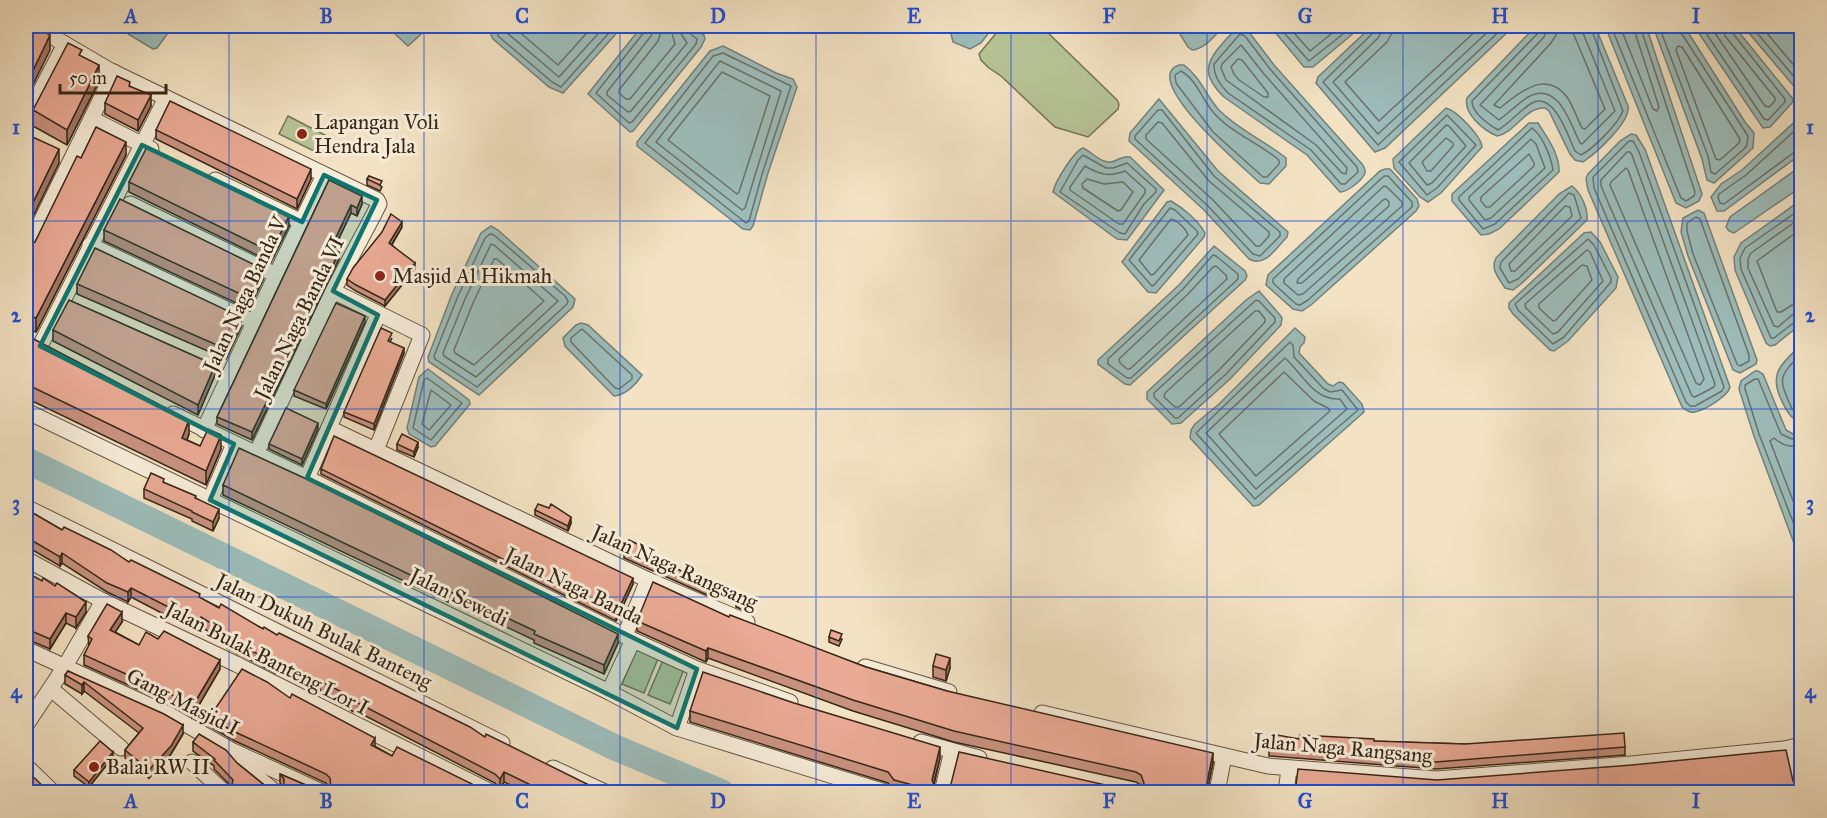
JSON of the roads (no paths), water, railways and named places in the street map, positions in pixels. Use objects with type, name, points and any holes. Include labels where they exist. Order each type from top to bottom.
[{"type":"street","points":[[34,26],[114,72],[324,175]]},
{"type":"street","points":[[26,119],[64,44]]},
{"type":"street","points":[[26,252],[67,156],[92,119],[114,72]]},
{"type":"street","points":[[26,338],[45,349],[68,301],[90,244],[166,98]]},
{"type":"street","points":[[92,119],[163,155]]},
{"type":"street","name":"Jalan Naga Banda VI","points":[[256,454],[333,291],[378,204],[377,200],[324,175]]},
{"type":"street","name":"Jalan Naga Banda V","points":[[204,430],[225,370],[254,322],[324,175]]},
{"type":"street","points":[[206,176],[302,222]]},
{"type":"street","points":[[115,196],[276,274]]},
{"type":"street","points":[[90,244],[254,322]]},
{"type":"street","points":[[333,291],[422,335],[376,450]]},
{"type":"street","points":[[307,478],[378,315]]},
{"type":"street","name":"Jalan Naga Banda","points":[[163,409],[697,669],[808,708]]},
{"type":"street","name":"Jalan Sewedi","points":[[26,411],[609,693],[677,729],[885,792]]},
{"type":"street","name":"Jalan Naga Rangsang","points":[[328,428],[648,580],[758,627]]},
{"type":"street","points":[[210,500],[234,444]]},
{"type":"street","name":"Jalan Dukuh Bulak Banteng","points":[[26,507],[515,749]]},
{"type":"street","name":"Jalan Bulak Banteng Lor I","points":[[26,559],[103,601],[236,664],[491,792]]},
{"type":"street","points":[[609,693],[648,580]]},
{"type":"street","points":[[26,725],[51,689],[103,601]]},
{"type":"street","name":"Gang Masjid I","points":[[26,649],[168,714],[231,750],[322,792]]},
{"type":"street","points":[[848,660],[961,695]]},
{"type":"street","points":[[677,729],[697,669]]},
{"type":"street","points":[[51,689],[121,748]]},
{"type":"street","name":"Jalan Naga Rangsang","points":[[1029,710],[1289,769],[1436,779],[1631,764],[1797,746]]},
{"type":"street","points":[[908,738],[952,752],[998,762]]},
{"type":"street","points":[[1797,746],[1802,787]]},
{"type":"street","points":[[231,750],[243,765],[275,792]]},
{"type":"street","points":[[942,792],[952,752]]},
{"type":"street","points":[[1217,792],[1224,756]]},
{"type":"street","points":[[535,759],[604,792]]},
{"type":"street","points":[[192,762],[225,792]]},
{"type":"street","points":[[26,766],[53,792]]},
{"type":"street","points":[[1286,792],[1289,769]]},
{"type":"water","points":[[124,26],[173,26],[157,48],[153,49],[128,34]]},
{"type":"water","points":[[393,26],[430,26],[408,46],[394,33]]},
{"type":"water","points":[[494,26],[623,26],[563,93],[549,87],[493,39],[491,35]]},
{"type":"water","points":[[642,26],[688,26],[704,35],[705,39],[701,47],[630,132],[588,94]]},
{"type":"water","points":[[956,26],[994,26],[981,43],[970,49],[953,42],[951,34]]},
{"type":"water","points":[[1175,26],[1224,26],[1205,44],[1192,50]]},
{"type":"water","points":[[1270,26],[1362,26],[1313,67],[1304,67]]},
{"type":"water","points":[[1372,26],[1514,26],[1385,148],[1375,152],[1316,83],[1318,77]]},
{"type":"water","points":[[1536,26],[1595,26],[1628,106],[1619,128],[1604,145],[1583,162],[1575,160],[1570,154],[1549,111],[1545,108],[1532,111],[1509,130],[1497,136],[1480,125],[1468,109],[1467,98]]},
{"type":"water","points":[[1605,26],[1646,26],[1702,194],[1699,201],[1686,208],[1676,203]]},
{"type":"water","points":[[1653,26],[1684,26],[1754,133],[1753,148],[1714,183],[1707,180],[1702,159]]},
{"type":"water","points":[[1694,26],[1734,26],[1793,99],[1770,127],[1763,128]]},
{"type":"water","points":[[1743,26],[1800,26],[1802,28],[1801,91],[1798,91]]},
{"type":"water","points":[[1240,27],[1249,32],[1274,65],[1362,164],[1365,173],[1354,186],[1340,192],[1307,155],[1217,90],[1208,71],[1211,58],[1228,37]]},
{"type":"water","points":[[723,46],[776,73],[793,79],[797,87],[750,230],[743,229],[637,146],[637,142],[710,51]]},
{"type":"water","points":[[1179,65],[1184,65],[1194,75],[1214,104],[1226,116],[1286,158],[1286,166],[1269,184],[1260,183],[1217,144],[1183,105],[1172,88],[1170,74]]},
{"type":"water","points":[[1159,99],[1218,171],[1288,232],[1287,237],[1265,259],[1255,261],[1249,259],[1204,210],[1129,141],[1130,133]]},
{"type":"water","points":[[1446,108],[1468,124],[1482,147],[1441,193],[1428,202],[1420,197],[1394,168],[1393,159]]},
{"type":"water","points":[[1801,116],[1801,154],[1724,211],[1717,211],[1711,197],[1721,184],[1742,170]]},
{"type":"water","points":[[1529,123],[1538,123],[1545,134],[1555,153],[1559,172],[1499,229],[1481,235],[1452,201],[1452,194]]},
{"type":"water","points":[[1631,134],[1636,135],[1645,149],[1730,387],[1715,402],[1695,412],[1689,412],[1682,407],[1588,190],[1586,178],[1588,174],[1620,141]]},
{"type":"water","points":[[1083,148],[1107,162],[1130,157],[1164,190],[1127,240],[1117,239],[1053,192],[1065,168],[1074,155]]},
{"type":"water","points":[[1801,166],[1801,187],[1734,233],[1729,231],[1726,227],[1730,217]]},
{"type":"water","points":[[1390,169],[1417,199],[1419,206],[1416,211],[1311,305],[1302,311],[1293,309],[1266,285],[1268,275],[1380,171]]},
{"type":"water","points":[[1572,186],[1583,201],[1587,220],[1521,284],[1513,290],[1505,288],[1495,270],[1496,258],[1559,194]]},
{"type":"water","points":[[1801,200],[1801,324],[1775,345],[1770,346],[1766,343],[1735,270],[1734,257],[1741,243]]},
{"type":"water","points":[[1171,201],[1194,219],[1205,233],[1204,237],[1156,293],[1148,292],[1122,262],[1167,202]]},
{"type":"water","points":[[1698,210],[1704,213],[1757,360],[1756,364],[1740,373],[1733,370],[1688,256],[1681,232],[1683,218]]},
{"type":"water","points":[[491,226],[575,299],[573,307],[479,395],[429,362],[428,357],[452,294],[481,233]]},
{"type":"water","points":[[1591,232],[1600,242],[1618,277],[1616,288],[1568,341],[1554,351],[1550,350],[1513,314],[1509,303],[1584,233]]},
{"type":"water","points":[[1214,246],[1245,271],[1247,276],[1245,280],[1130,385],[1125,384],[1098,364],[1098,360],[1179,285]]},
{"type":"water","points":[[1259,291],[1282,318],[1281,325],[1230,379],[1181,423],[1172,424],[1147,399],[1147,392],[1246,300]]},
{"type":"water","points":[[581,323],[588,325],[642,375],[626,392],[614,396],[565,346],[563,338]]},
{"type":"water","points":[[1295,328],[1305,337],[1299,353],[1328,384],[1333,386],[1339,382],[1343,383],[1362,404],[1364,412],[1259,505],[1253,506],[1190,438],[1191,430]]},
{"type":"water","points":[[1801,345],[1801,414],[1793,418],[1780,397],[1776,380],[1780,368]]},
{"type":"water","points":[[428,369],[469,400],[470,404],[435,446],[431,447],[409,434],[407,428],[419,377]]},
{"type":"water","points":[[1755,371],[1763,374],[1786,430],[1793,434],[1801,427],[1801,562],[1739,389],[1741,381]]},
{"type":"waterway","points":[[26,460],[616,748],[721,792]]},
{"type":"place","name":"Lapangan Voli Hendra Jala","points":[[302,134]]},
{"type":"place","name":"Masjid Al Hikmah","points":[[380,276]]},
{"type":"place","name":"Balai RW II","points":[[94,767]]}]
